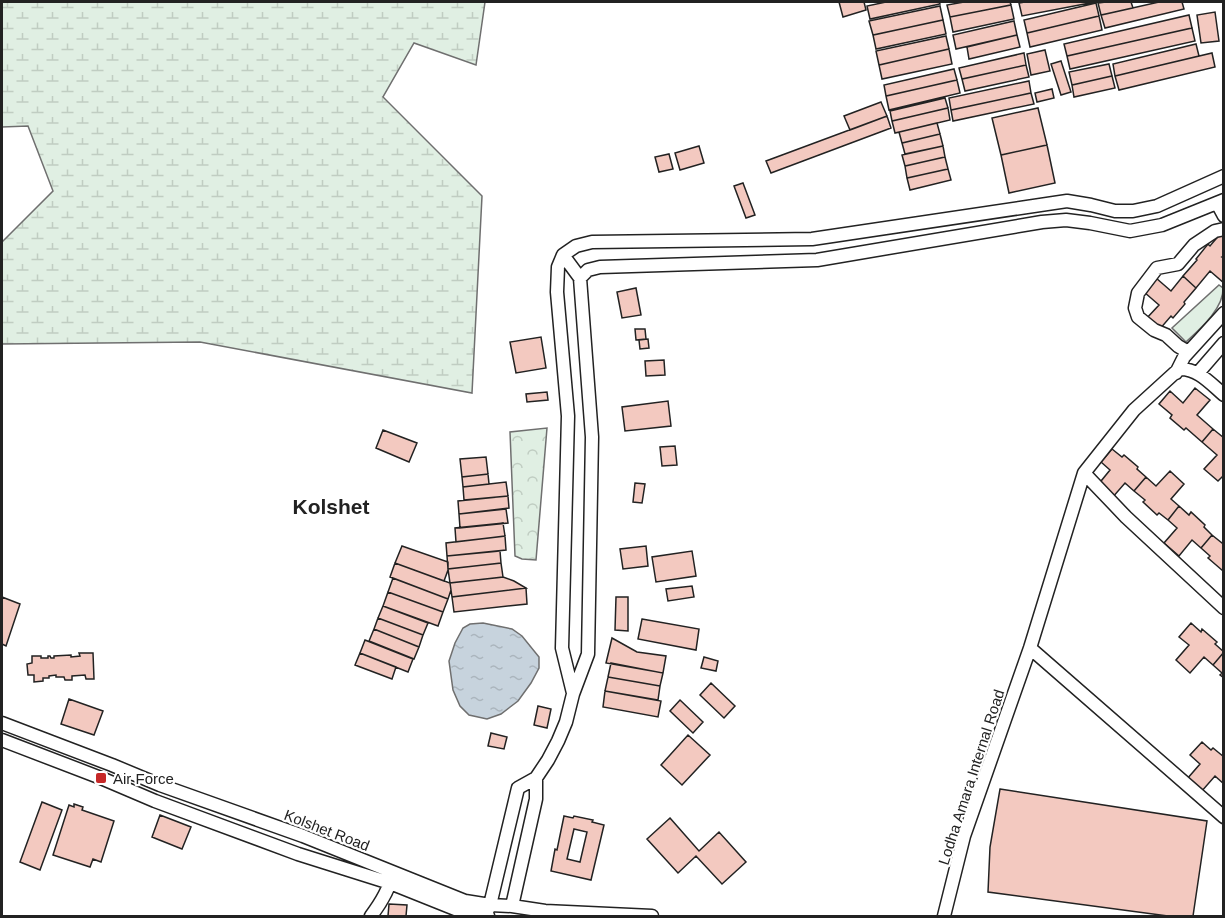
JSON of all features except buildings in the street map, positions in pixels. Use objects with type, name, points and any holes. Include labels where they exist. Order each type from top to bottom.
[{"type":"street","points":[[573,694],[562,648],[568,416],[557,292],[558,267],[563,255],[576,246],[592,242],[812,239],[1067,201],[1115,211],[1133,212],[1157,206],[1224,176]]},
{"type":"street","points":[[1207,182],[1221,199],[1224,216]]},
{"type":"street","points":[[580,278],[588,270],[600,267],[817,260],[1042,222],[1066,220],[1130,231],[1162,225],[1221,199]]},
{"type":"street","points":[[1042,205],[1042,222]]},
{"type":"street","points":[[1188,352],[1138,317],[1135,308],[1138,293],[1157,268],[1178,264],[1194,245],[1215,231],[1224,229]]},
{"type":"street","points":[[790,239],[795,261]]},
{"type":"street","points":[[487,914],[518,788],[536,778],[558,741],[588,654],[592,436],[580,278],[563,255]]},
{"type":"street","name":"Lodha Amara Internal Road","points":[[944,916],[964,836],[1030,648],[1084,473],[1134,410],[1176,373],[1188,352],[1224,313]]},
{"type":"street","points":[[1198,373],[1224,343]]},
{"type":"street","points":[[1176,373],[1179,369],[1198,373],[1224,395]]},
{"type":"street","points":[[567,404],[589,403]]},
{"type":"street","points":[[1084,473],[1126,517],[1224,608]]},
{"type":"street","points":[[1030,648],[1224,817]]},
{"type":"street","name":"Kolshet Road","points":[[2,723],[160,785],[303,836],[392,877]]},
{"type":"street","name":"Kolshet Road","points":[[2,740],[155,801],[298,854],[392,877],[465,901],[487,914],[512,906],[544,911],[652,916]]},
{"type":"street","points":[[512,906],[536,799],[536,778]]},
{"type":"street","points":[[155,801],[160,785]]},
{"type":"street","points":[[371,916],[392,877]]},
{"type":"green space","points":[[2,2],[485,2],[476,65],[414,43],[383,97],[482,196],[472,393],[200,342],[2,344],[2,242],[53,191],[28,126],[2,127]]},
{"type":"green space","points":[[1219,285],[1223,288],[1220,303],[1186,342],[1172,328]]},
{"type":"green space","points":[[547,428],[536,560],[522,559],[515,556],[510,432]]},
{"type":"water","points":[[483,623],[512,629],[522,636],[539,657],[539,668],[518,701],[501,714],[487,719],[469,715],[460,706],[453,690],[449,661],[463,628],[470,624]]},
{"type":"place","name":"Air Force","points":[[101,778]]},
{"type":"district","name":"Kolshet","points":[[331,506]]}]
